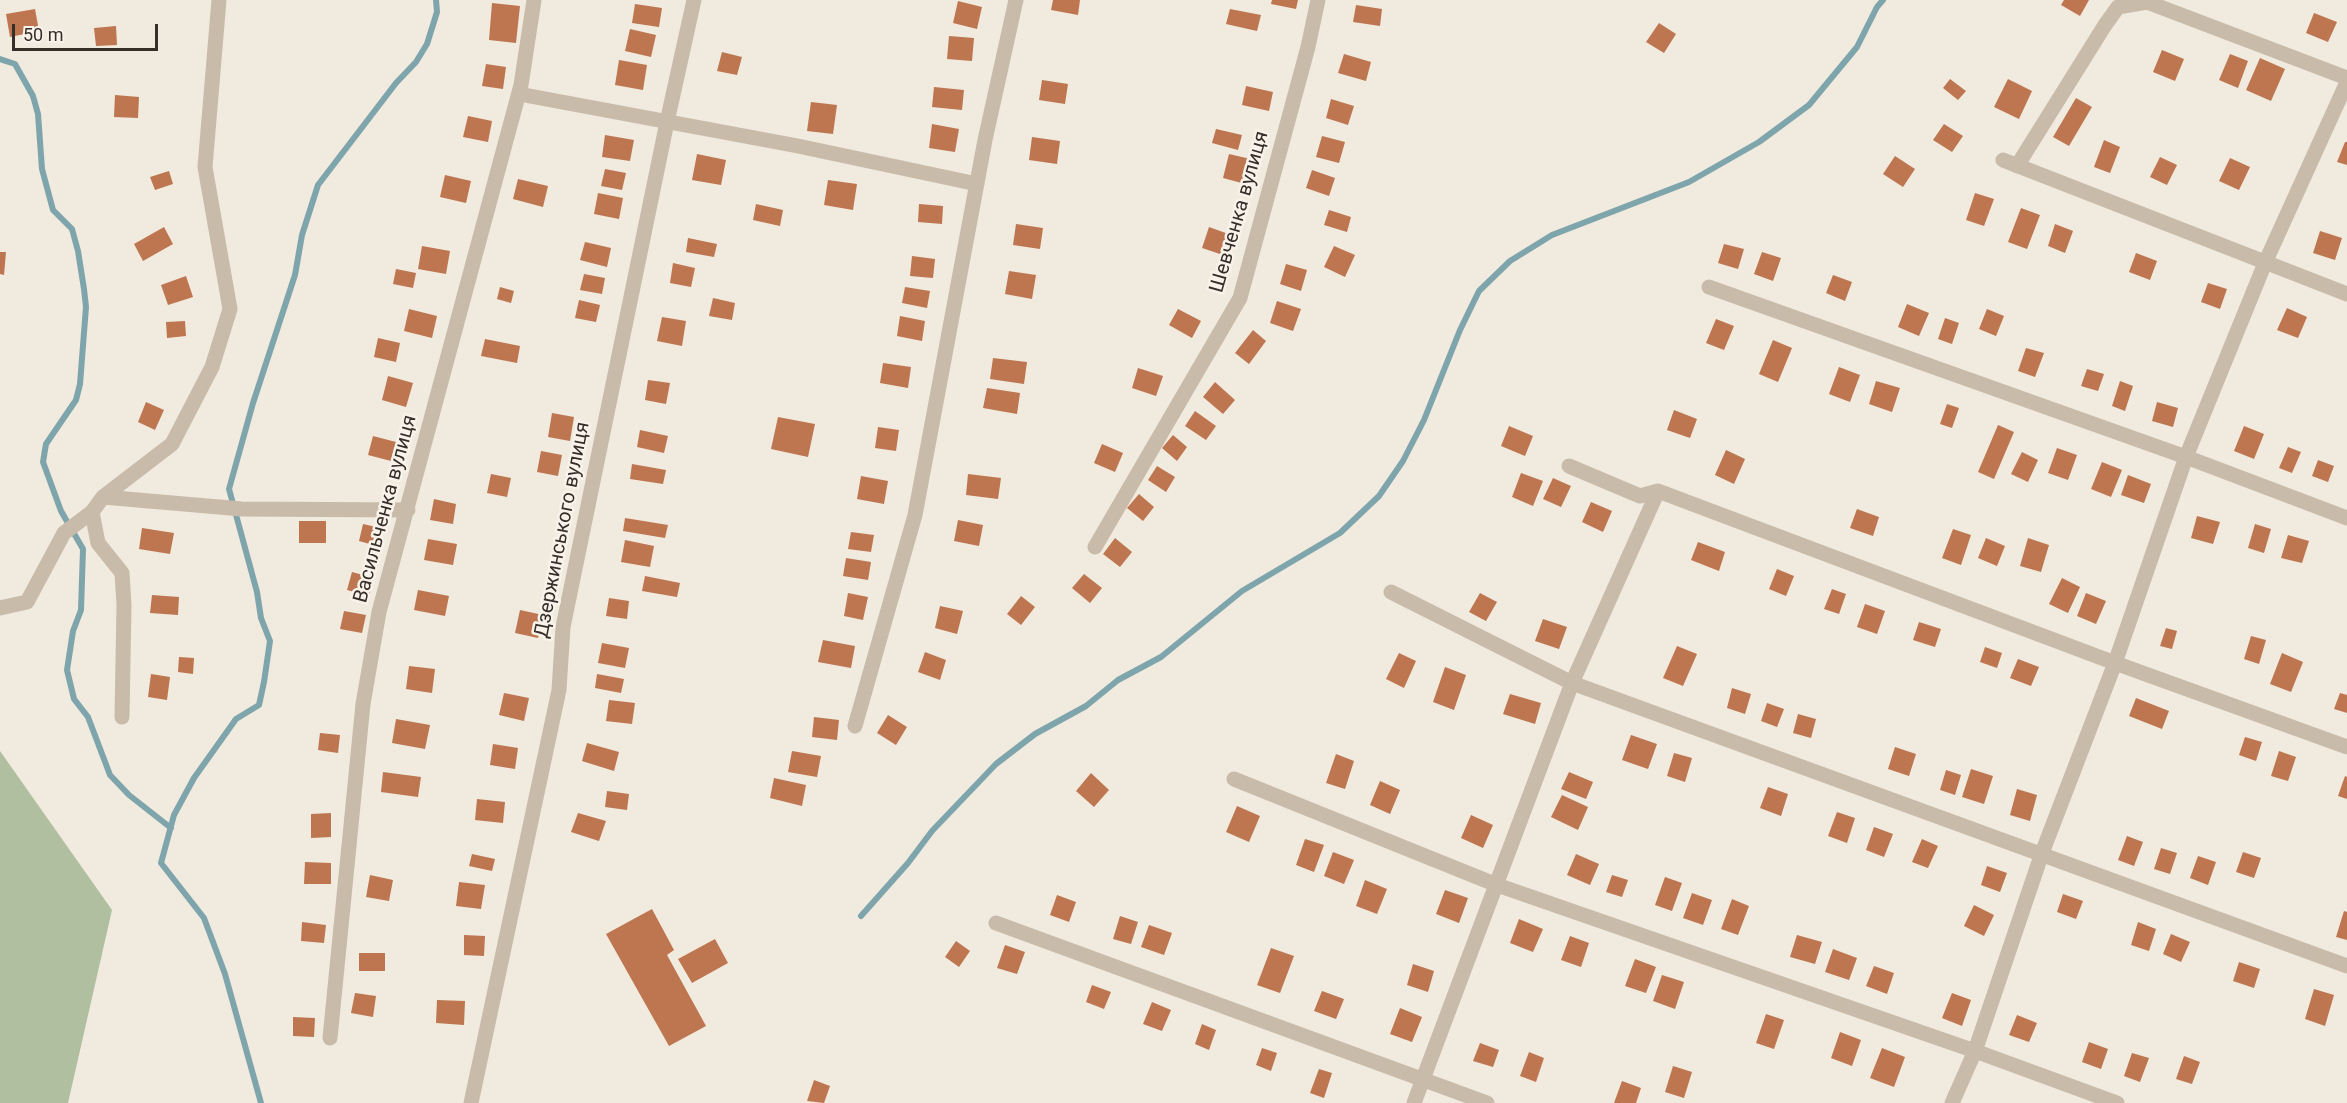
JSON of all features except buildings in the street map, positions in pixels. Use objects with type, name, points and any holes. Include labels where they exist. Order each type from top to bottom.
[{"type":"street","points":[[0,608],[27,602],[70,528],[92,512],[104,497],[172,444],[213,367],[230,309],[205,167],[219,0]]},
{"type":"street","name":"Васильченка вулиця","points":[[330,1038],[363,704],[379,612],[519,94],[534,0]]},
{"type":"street","name":"Дзержинського вулиця","points":[[471,1103],[559,690],[563,627],[694,0]]},
{"type":"street","points":[[855,726],[915,514],[977,184],[1016,0]]},
{"type":"street","name":"Шевченка вулиця","points":[[1095,547],[1240,298],[1308,47],[1318,0]]},
{"type":"street","points":[[1952,1103],[1975,1051],[2042,853],[2115,663],[2186,457],[2265,263],[2347,80],[2147,2],[2118,7],[2010,163],[2265,263],[2347,294]]},
{"type":"street","points":[[519,94],[798,146],[977,184]]},
{"type":"street","points":[[1709,287],[2186,457],[2347,518]]},
{"type":"street","points":[[1569,466],[1641,496],[1658,491],[2115,663],[2347,747]]},
{"type":"street","points":[[1414,1103],[1572,683],[1658,491]]},
{"type":"street","points":[[104,497],[242,509],[408,510]]},
{"type":"street","points":[[92,512],[98,543],[122,573],[124,605],[122,717]]},
{"type":"street","points":[[1391,592],[1572,683],[2347,966]]},
{"type":"street","points":[[1234,779],[1497,885],[1975,1051],[2117,1103]]},
{"type":"street","points":[[996,922],[1487,1103]]},
{"type":"green space","points":[[0,751],[112,910],[68,1103],[0,1103]]},
{"type":"waterway","points":[[261,1103],[225,974],[204,918],[161,863],[174,815],[194,778],[236,719],[259,705],[270,641],[261,618],[257,592],[229,489],[253,403],[295,275],[302,235],[318,185],[396,83],[416,62],[427,44],[437,12],[436,0]]},
{"type":"waterway","points":[[861,916],[908,863],[932,831],[996,764],[1035,734],[1086,706],[1118,680],[1161,657],[1242,591],[1340,533],[1379,496],[1403,461],[1424,420],[1460,330],[1479,291],[1510,261],[1552,235],[1689,182],[1759,142],[1809,105],[1857,47],[1877,7],[1883,0]]},
{"type":"waterway","points":[[0,59],[15,64],[33,96],[38,114],[42,169],[53,210],[72,229],[78,251],[86,307],[80,384],[76,400],[46,444],[43,462],[61,511],[83,549],[81,610],[73,631],[67,670],[74,699],[88,717],[110,775],[129,795],[171,828]]}]
